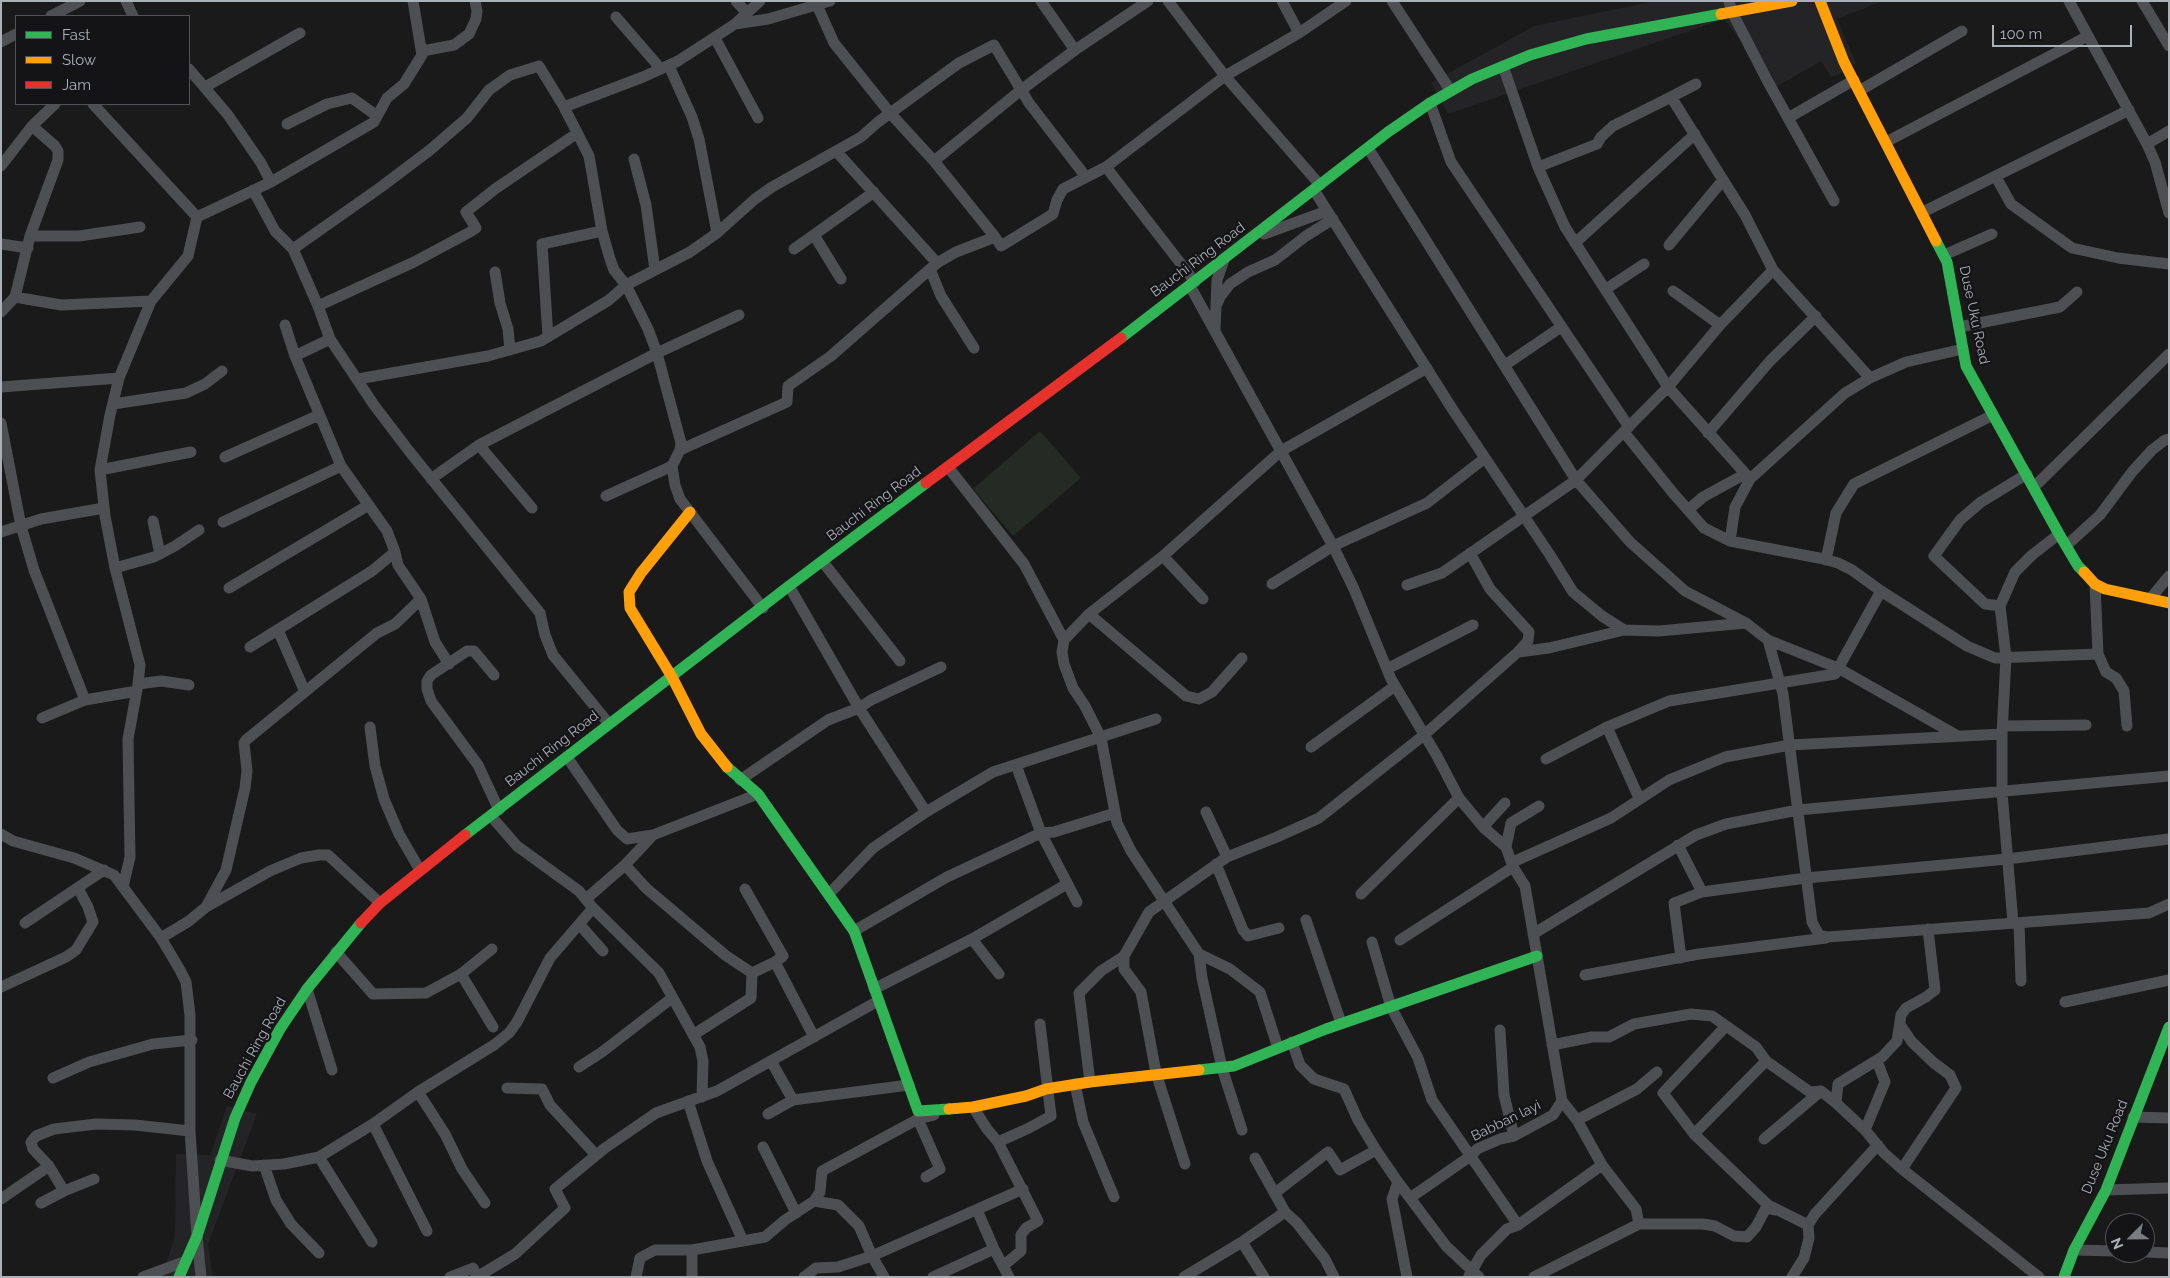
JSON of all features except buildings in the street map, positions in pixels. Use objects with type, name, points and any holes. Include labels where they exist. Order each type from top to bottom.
[{"type":"street","points":[[53,15],[80,1]]},
{"type":"street","points":[[126,1],[133,15]]},
{"type":"street","points":[[122,887],[130,857],[128,739],[138,688],[140,666],[115,568],[104,508],[100,470],[119,378],[151,301],[188,256],[198,217],[271,182],[374,122],[386,98],[404,84],[418,64],[422,51],[413,1]]},
{"type":"street","points":[[422,51],[454,45],[469,34],[476,19],[475,1]]},
{"type":"street","points":[[736,1],[746,12]]},
{"type":"street","points":[[564,107],[665,68],[735,24],[760,1]]},
{"type":"street","points":[[735,24],[768,19],[830,1]]},
{"type":"street","points":[[1040,1],[1075,50]]},
{"type":"street","points":[[934,161],[1021,90],[1075,50],[1148,1]]},
{"type":"street","points":[[1168,1],[1225,76],[1317,188],[1330,215],[1572,592],[1602,616],[1624,630]]},
{"type":"street","points":[[1282,1],[1299,32]]},
{"type":"street","points":[[817,5],[834,43],[890,113],[934,161],[1001,246],[1053,214],[1063,189],[1106,167],[1225,76],[1299,32],[1346,1]]},
{"type":"street","points":[[1392,1],[1450,90]]},
{"type":"street","name":"Duse Uku Road","points":[[1820,1],[1844,62],[1923,212],[1947,262],[1966,366],[2059,534],[2078,566],[2095,584],[2105,589],[2169,603]]},
{"type":"street","points":[[2069,1],[2147,144],[2155,162],[2169,213]]},
{"type":"street","points":[[2142,1],[2169,46]]},
{"type":"street","name":"Bauchi Ring Road","points":[[179,1277],[197,1236],[235,1118],[251,1082],[280,1028],[336,952],[380,903],[420,870],[790,586],[1193,284],[1368,148],[1450,90],[1530,55],[1586,39],[1730,6],[1786,2]]},
{"type":"street","points":[[1730,6],[1788,118],[1834,201]]},
{"type":"street","points":[[616,17],[665,68],[692,117],[706,172],[717,233]]},
{"type":"street","points":[[1788,118],[1856,86],[1962,31]]},
{"type":"street","points":[[205,87],[300,33]]},
{"type":"street","points":[[1,42],[15,35]]},
{"type":"street","points":[[1886,142],[2088,36]]},
{"type":"street","points":[[715,38],[758,118]]},
{"type":"street","points":[[358,379],[488,356],[541,342],[610,300],[626,285],[690,252],[717,233],[755,199],[772,187],[861,136],[959,63],[994,45],[1021,90],[1086,177]]},
{"type":"street","points":[[293,249],[430,150],[467,118],[489,90],[510,75],[539,66],[564,107],[576,134],[589,156],[602,232],[614,270],[626,285],[648,329],[657,353],[681,443],[680,450],[672,466],[675,485],[680,499],[763,608]]},
{"type":"street","points":[[1503,66],[1538,167],[1565,227],[1668,387],[1747,477]]},
{"type":"street","points":[[190,70],[256,155],[271,182]]},
{"type":"street","points":[[1538,167],[1597,144],[1601,137],[1613,126],[1696,84]]},
{"type":"street","points":[[287,124],[327,104],[352,98],[377,116]]},
{"type":"street","points":[[1671,98],[1745,216],[1773,270],[1870,378]]},
{"type":"street","points":[[1430,103],[1451,162],[1627,429],[1688,510],[1704,528],[1730,541],[1826,560],[1852,570],[1881,591],[1968,646],[1994,658],[2098,654]]},
{"type":"street","points":[[1,166],[32,126],[54,105]]},
{"type":"street","points":[[94,105],[198,217]]},
{"type":"street","points":[[1923,212],[2129,110]]},
{"type":"street","points":[[1,312],[15,297],[30,236],[58,160],[58,151],[55,146],[32,126]]},
{"type":"street","points":[[2147,144],[2169,131]]},
{"type":"street","points":[[318,306],[414,262],[476,228],[466,212],[495,189],[576,134]]},
{"type":"street","points":[[1575,243],[1695,134]]},
{"type":"street","points":[[1368,148],[1576,480],[1630,542],[1685,591],[1746,622],[1768,640],[1838,668],[1958,736]]},
{"type":"street","points":[[836,151],[874,192],[934,266],[942,296],[974,348]]},
{"type":"street","points":[[634,159],[646,205],[655,270]]},
{"type":"street","points":[[1106,167],[1193,284],[1215,331],[1333,546],[1354,589],[1395,686],[1459,798],[1483,827],[1506,847],[1524,886],[1562,1101],[1577,1120],[1602,1165],[1636,1208],[1639,1224]]},
{"type":"street","points":[[1996,177],[2011,204],[2072,248],[2118,258],[2169,264]]},
{"type":"street","points":[[1669,245],[1723,180]]},
{"type":"street","points":[[253,190],[275,231],[293,249],[330,339],[374,405],[431,479],[540,613],[545,635],[554,655],[609,724]]},
{"type":"street","points":[[794,249],[874,192]]},
{"type":"street","points":[[1250,239],[1330,215]]},
{"type":"street","points":[[1217,304],[1230,284],[1248,272],[1275,260],[1330,215]]},
{"type":"street","points":[[30,236],[79,236],[140,227]]},
{"type":"street","points":[[548,337],[542,244],[602,232]]},
{"type":"street","points":[[1944,255],[1992,234]]},
{"type":"street","points":[[814,235],[841,279]]},
{"type":"street","points":[[680,450],[787,402],[788,386],[831,356],[934,266],[956,252],[995,237]]},
{"type":"street","points":[[1,244],[28,248]]},
{"type":"street","points":[[1215,331],[1217,280],[1225,259]]},
{"type":"street","points":[[1606,289],[1644,264]]},
{"type":"street","points":[[1408,584],[1442,573],[1576,480],[1668,387],[1720,325],[1773,270]]},
{"type":"street","points":[[495,272],[500,303],[508,329],[510,350]]},
{"type":"street","points":[[1673,291],[1720,325]]},
{"type":"street","points":[[1959,327],[2060,307],[2077,292]]},
{"type":"street","points":[[15,297],[60,305],[151,301]]},
{"type":"street","points":[[431,479],[479,444],[657,353],[740,315]]},
{"type":"street","points":[[1708,433],[1770,361],[1816,316]]},
{"type":"street","points":[[285,325],[319,415],[341,466],[367,506],[387,531],[398,565],[420,599],[435,642],[449,664]]},
{"type":"street","points":[[1505,365],[1561,327]]},
{"type":"street","points":[[296,356],[330,339]]},
{"type":"street","points":[[1688,510],[1703,497],[1747,477],[1845,393],[1870,378],[1906,362],[1963,349]]},
{"type":"street","points":[[2034,487],[2169,354]]},
{"type":"street","points":[[1242,1130],[1222,1068],[1202,978],[1199,954],[1131,851],[1116,823],[1101,738],[1085,706],[1073,688],[1064,664],[1062,652],[1064,640],[1089,614],[1163,556],[1281,451],[1427,368]]},
{"type":"street","points":[[113,404],[186,393],[205,384],[222,371]]},
{"type":"street","points":[[1,388],[119,378]]},
{"type":"street","points":[[225,457],[319,415]]},
{"type":"street","points":[[1826,560],[1836,513],[1854,484],[1993,415]]},
{"type":"street","points":[[1,423],[21,526],[34,570],[85,700]]},
{"type":"street","points":[[2066,545],[2100,515],[2132,472],[2152,450],[2165,440],[2169,440]]},
{"type":"street","points":[[479,444],[532,508]]},
{"type":"street","points":[[100,470],[191,452]]},
{"type":"street","points":[[1272,584],[1333,546],[1427,503],[1486,458]]},
{"type":"street","points":[[223,522],[341,466]]},
{"type":"street","points":[[606,496],[672,466]]},
{"type":"street","points":[[948,468],[1024,564],[1064,640]]},
{"type":"street","points":[[2000,606],[1985,604],[1934,556],[1960,520],[1982,502],[2027,474]]},
{"type":"street","points":[[1730,541],[1735,507],[1747,477]]},
{"type":"street","points":[[229,588],[367,506]]},
{"type":"street","points":[[1,532],[41,519],[104,508]]},
{"type":"street","points":[[690,512],[641,573],[629,592],[630,608],[672,677],[701,734],[728,769],[758,794],[854,931],[918,1111],[954,1110]]},
{"type":"street","points":[[152,521],[160,554]]},
{"type":"street","points":[[115,568],[160,554],[199,530]]},
{"type":"street","points":[[2021,981],[2016,923],[2007,859],[2002,792],[2002,730],[2006,657],[2000,606],[2015,572],[2032,555],[2059,534]]},
{"type":"street","points":[[250,647],[372,571],[395,552]]},
{"type":"street","points":[[1090,1082],[1079,993],[1101,971],[1124,956],[1149,912],[1227,857],[1319,818],[1424,735],[1528,641],[1529,632],[1490,589],[1470,553]]},
{"type":"street","points":[[1163,556],[1203,599]]},
{"type":"street","points":[[823,562],[900,661]]},
{"type":"street","points":[[2150,599],[2169,576]]},
{"type":"street","points":[[2095,584],[2098,654],[2106,672],[2116,678],[2124,691],[2127,726]]},
{"type":"street","points":[[790,586],[859,708],[926,812]]},
{"type":"street","points":[[1546,759],[1607,727],[1669,701],[1834,674],[1881,591]]},
{"type":"street","points":[[206,907],[226,870],[247,771],[244,744],[250,735],[377,634],[395,624],[420,599]]},
{"type":"street","points":[[1089,614],[1186,696],[1199,698],[1212,692],[1242,658]]},
{"type":"street","points":[[1518,652],[1549,648],[1624,630],[1659,631],[1746,622]]},
{"type":"street","points":[[1387,669],[1472,625]]},
{"type":"street","points":[[278,630],[305,692]]},
{"type":"street","points":[[1768,640],[1780,682],[1790,744],[1812,922],[1819,935],[1828,937]]},
{"type":"street","points":[[494,675],[474,651],[467,651],[431,675],[427,681],[426,689],[431,701],[478,765],[495,812],[517,846],[579,891],[659,973],[700,1047],[703,1061],[702,1096]]},
{"type":"street","points":[[740,780],[828,720],[859,708],[871,700],[941,667]]},
{"type":"street","points":[[42,718],[85,700],[162,682],[189,685]]},
{"type":"street","points":[[1311,747],[1395,686]]},
{"type":"street","points":[[829,894],[873,848],[926,812],[993,772],[1156,719]]},
{"type":"street","points":[[1400,940],[1513,865],[1611,818],[1669,780],[1725,757],[1790,744],[1958,736],[2002,730],[2086,725]]},
{"type":"street","points":[[370,727],[375,766],[384,799],[400,834],[420,870]]},
{"type":"street","points":[[1607,727],[1639,798]]},
{"type":"street","points":[[567,757],[616,830],[626,839],[653,835],[758,794]]},
{"type":"street","points":[[1016,765],[1041,833],[1077,902]]},
{"type":"street","points":[[1533,934],[1696,834],[1726,824],[1798,810],[2169,776]]},
{"type":"street","points":[[1361,894],[1459,798]]},
{"type":"street","points":[[1483,827],[1505,803]]},
{"type":"street","points":[[1506,847],[1511,824],[1539,806]]},
{"type":"street","points":[[1206,812],[1227,857]]},
{"type":"street","points":[[854,931],[947,877],[1041,833],[1054,832],[1115,813]]},
{"type":"street","points":[[1,834],[13,841],[74,858],[114,874],[161,938],[186,982],[192,1040],[190,1131],[197,1236],[202,1277]]},
{"type":"street","points":[[220,1160],[252,1166],[284,1164],[319,1157],[374,1124],[418,1092],[510,1034],[550,958],[580,925],[590,904],[653,835]]},
{"type":"street","points":[[1681,958],[1674,903],[1702,892],[1806,878],[2007,859],[2169,838]]},
{"type":"street","points":[[1678,845],[1702,892]]},
{"type":"street","points":[[161,938],[189,921],[206,907],[270,871],[301,858],[319,855],[328,855],[380,903]]},
{"type":"street","points":[[1216,864],[1243,930],[1248,936],[1279,928]]},
{"type":"street","points":[[625,865],[646,888],[725,955],[752,973]]},
{"type":"street","points":[[25,923],[104,870]]},
{"type":"street","points":[[874,989],[972,939],[1067,884]]},
{"type":"street","points":[[1,987],[66,957],[76,950],[92,922],[88,907],[78,888]]},
{"type":"street","points":[[745,888],[783,956],[752,973]]},
{"type":"street","points":[[1585,975],[1681,958],[1828,937],[2149,913],[2169,904]]},
{"type":"street","points":[[1306,920],[1341,1023]]},
{"type":"street","points":[[580,925],[603,951]]},
{"type":"street","points":[[1836,1102],[1838,1084],[1877,1061],[1897,1041],[1901,1026],[1901,1015],[1906,1008],[1935,990],[1928,929]]},
{"type":"street","points":[[972,939],[999,974]]},
{"type":"street","points":[[1372,942],[1391,1007],[1418,1058],[1432,1100],[1472,1155],[1518,1225]]},
{"type":"street","points":[[336,952],[373,994],[426,993],[461,974],[492,949]]},
{"type":"street","points":[[1199,954],[1230,969],[1260,992],[1278,1048]]},
{"type":"street","points":[[1124,956],[1124,969],[1141,992],[1156,1073],[1185,1164]]},
{"type":"street","points":[[636,1277],[640,1258],[656,1250],[692,1250],[766,1237],[814,1201],[820,1192],[822,1171],[918,1119],[1075,1084],[1156,1073],[1234,1066],[1341,1023],[1537,956]]},
{"type":"street","points":[[775,962],[814,1037]]},
{"type":"street","points":[[693,1035],[752,998],[752,973]]},
{"type":"street","points":[[461,974],[492,1027]]},
{"type":"street","points":[[2066,1002],[2169,980]]},
{"type":"street","points":[[307,989],[332,1070]]},
{"type":"street","points":[[579,1068],[672,998]]},
{"type":"street","points":[[450,1277],[473,1268],[477,1277],[515,1254],[565,1208],[555,1189],[596,1155],[656,1113],[717,1091],[878,1001]]},
{"type":"street","points":[[1552,1045],[1610,1037],[1634,1024],[1691,1014],[1712,1016],[1756,1046],[1766,1061],[1810,1092],[1821,1091],[1836,1102],[1866,1130],[1902,1169],[2039,1277]]},
{"type":"street","points":[[998,1142],[1051,1116],[1046,1089],[1040,1024]]},
{"type":"street","points":[[1726,1026],[1663,1093],[1694,1134],[1768,1205],[1808,1225]]},
{"type":"street","points":[[1901,1026],[1912,1042],[1950,1075],[1956,1088],[1902,1169]]},
{"type":"street","name":"Duse Uku Road","points":[[2064,1277],[2074,1250],[2106,1190],[2133,1117],[2163,1052],[2169,1027]]},
{"type":"street","points":[[1500,1030],[1504,1095],[1514,1136]]},
{"type":"street","points":[[53,1078],[89,1062],[153,1044],[192,1040]]},
{"type":"street","points":[[1292,1042],[1300,1065],[1314,1079],[1344,1089],[1358,1120],[1398,1182],[1446,1246],[1473,1275],[1481,1255],[1508,1229],[1518,1225],[1602,1165]]},
{"type":"street","points":[[771,1061],[793,1100]]},
{"type":"street","points":[[1694,1134],[1766,1061]]},
{"type":"street","points":[[1866,1130],[1885,1082],[1877,1061]]},
{"type":"street","points":[[1577,1120],[1637,1089],[1657,1072]]},
{"type":"street","points":[[1075,1084],[1083,1122],[1114,1197]]},
{"type":"street","points":[[768,1114],[793,1100],[909,1086]]},
{"type":"street","points":[[507,1088],[542,1089],[550,1105],[596,1155]]},
{"type":"street","points":[[1764,1139],[1821,1091]]},
{"type":"street","points":[[418,1092],[445,1134],[462,1169],[486,1203]]},
{"type":"street","points":[[688,1101],[707,1161],[743,1241]]},
{"type":"street","name":"Babban layi","points":[[1410,1198],[1477,1150],[1500,1139],[1514,1136],[1553,1114],[1562,1101]]},
{"type":"street","points":[[973,1107],[998,1142],[1038,1222],[1026,1228],[1021,1235],[1022,1248],[1006,1272],[977,1210]]},
{"type":"street","points":[[2133,1117],[2169,1118]]},
{"type":"street","points":[[918,1119],[940,1169],[926,1177]]},
{"type":"street","points":[[64,1191],[49,1166],[33,1149],[31,1142],[36,1136],[54,1129],[96,1124],[135,1125],[190,1131]]},
{"type":"street","points":[[374,1124],[427,1231]]},
{"type":"street","points":[[1792,1277],[1804,1258],[1809,1238],[1808,1225],[1814,1214],[1878,1145]]},
{"type":"street","points":[[763,1147],[796,1213]]},
{"type":"street","points":[[1275,1193],[1328,1152],[1340,1170],[1376,1150]]},
{"type":"street","points":[[319,1157],[372,1242]]},
{"type":"street","points":[[1255,1158],[1285,1212],[1297,1223],[1325,1259],[1334,1277]]},
{"type":"street","points":[[264,1165],[276,1200],[291,1224],[319,1252]]},
{"type":"street","points":[[1,1199],[49,1166]]},
{"type":"street","points":[[41,1203],[94,1179]]},
{"type":"street","points":[[1398,1182],[1392,1199],[1407,1277]]},
{"type":"street","points":[[2106,1190],[2169,1188]]},
{"type":"street","points":[[804,1277],[816,1268],[838,1267],[872,1256],[1023,1189]]},
{"type":"street","points":[[814,1201],[838,1205],[859,1226],[872,1256],[884,1277]]},
{"type":"street","points":[[1534,1277],[1639,1224],[1703,1224],[1715,1226],[1734,1236],[1747,1237],[1756,1227],[1766,1208],[1779,1210]]},
{"type":"street","points":[[1184,1277],[1242,1242],[1285,1212]]},
{"type":"street","points":[[1242,1242],[1264,1277]]},
{"type":"street","points":[[933,1277],[994,1249]]},
{"type":"street","points":[[692,1250],[692,1277]]},
{"type":"street","points":[[2074,1250],[2105,1251]]},
{"type":"street","points":[[2155,1252],[2169,1253]]},
{"type":"street","points":[[143,1277],[184,1262]]},
{"type":"shaded area","points":[[1655,1],[1883,1],[1837,19],[1856,63],[1838,75],[1831,77],[1821,61],[1776,87],[1724,19],[1448,114],[1431,83],[1534,26]]},
{"type":"shaded area","points":[[1040,431],[1081,478],[1013,536],[973,489]]},
{"type":"shaded area","points":[[227,1106],[257,1114],[208,1244],[213,1277],[156,1277],[164,1270],[175,1236],[176,1154],[210,1155]]},
{"type":"traffic: fast","points":[[1121,338],[1388,132],[1430,103],[1472,79],[1530,55],[1586,39],[1721,14]]},
{"type":"traffic: fast","points":[[1936,241],[1947,262],[1966,366],[2059,534],[2078,566],[2084,572]]},
{"type":"traffic: fast","points":[[465,835],[926,483]]},
{"type":"traffic: fast","points":[[727,767],[758,794],[854,931],[918,1111],[949,1109]]},
{"type":"traffic: fast","points":[[179,1277],[197,1236],[235,1118],[251,1082],[280,1029],[307,989],[361,923]]},
{"type":"traffic: fast","points":[[1199,1070],[1234,1066],[1326,1029],[1537,956]]},
{"type":"traffic: fast","points":[[2064,1277],[2074,1250],[2106,1190],[2169,1027]]},
{"type":"traffic: slow","points":[[1721,14],[1792,1]]},
{"type":"traffic: slow","points":[[1820,1],[1844,62],[1936,241]]},
{"type":"traffic: slow","points":[[690,512],[641,573],[629,592],[630,608],[672,677],[701,734],[727,767]]},
{"type":"traffic: slow","points":[[2084,572],[2095,584],[2105,589],[2169,603]]},
{"type":"traffic: slow","points":[[949,1109],[973,1107],[1026,1096],[1046,1089],[1090,1082],[1199,1070]]},
{"type":"traffic: jam","points":[[926,483],[1121,338]]},
{"type":"traffic: jam","points":[[361,923],[380,903],[465,835]]}]
